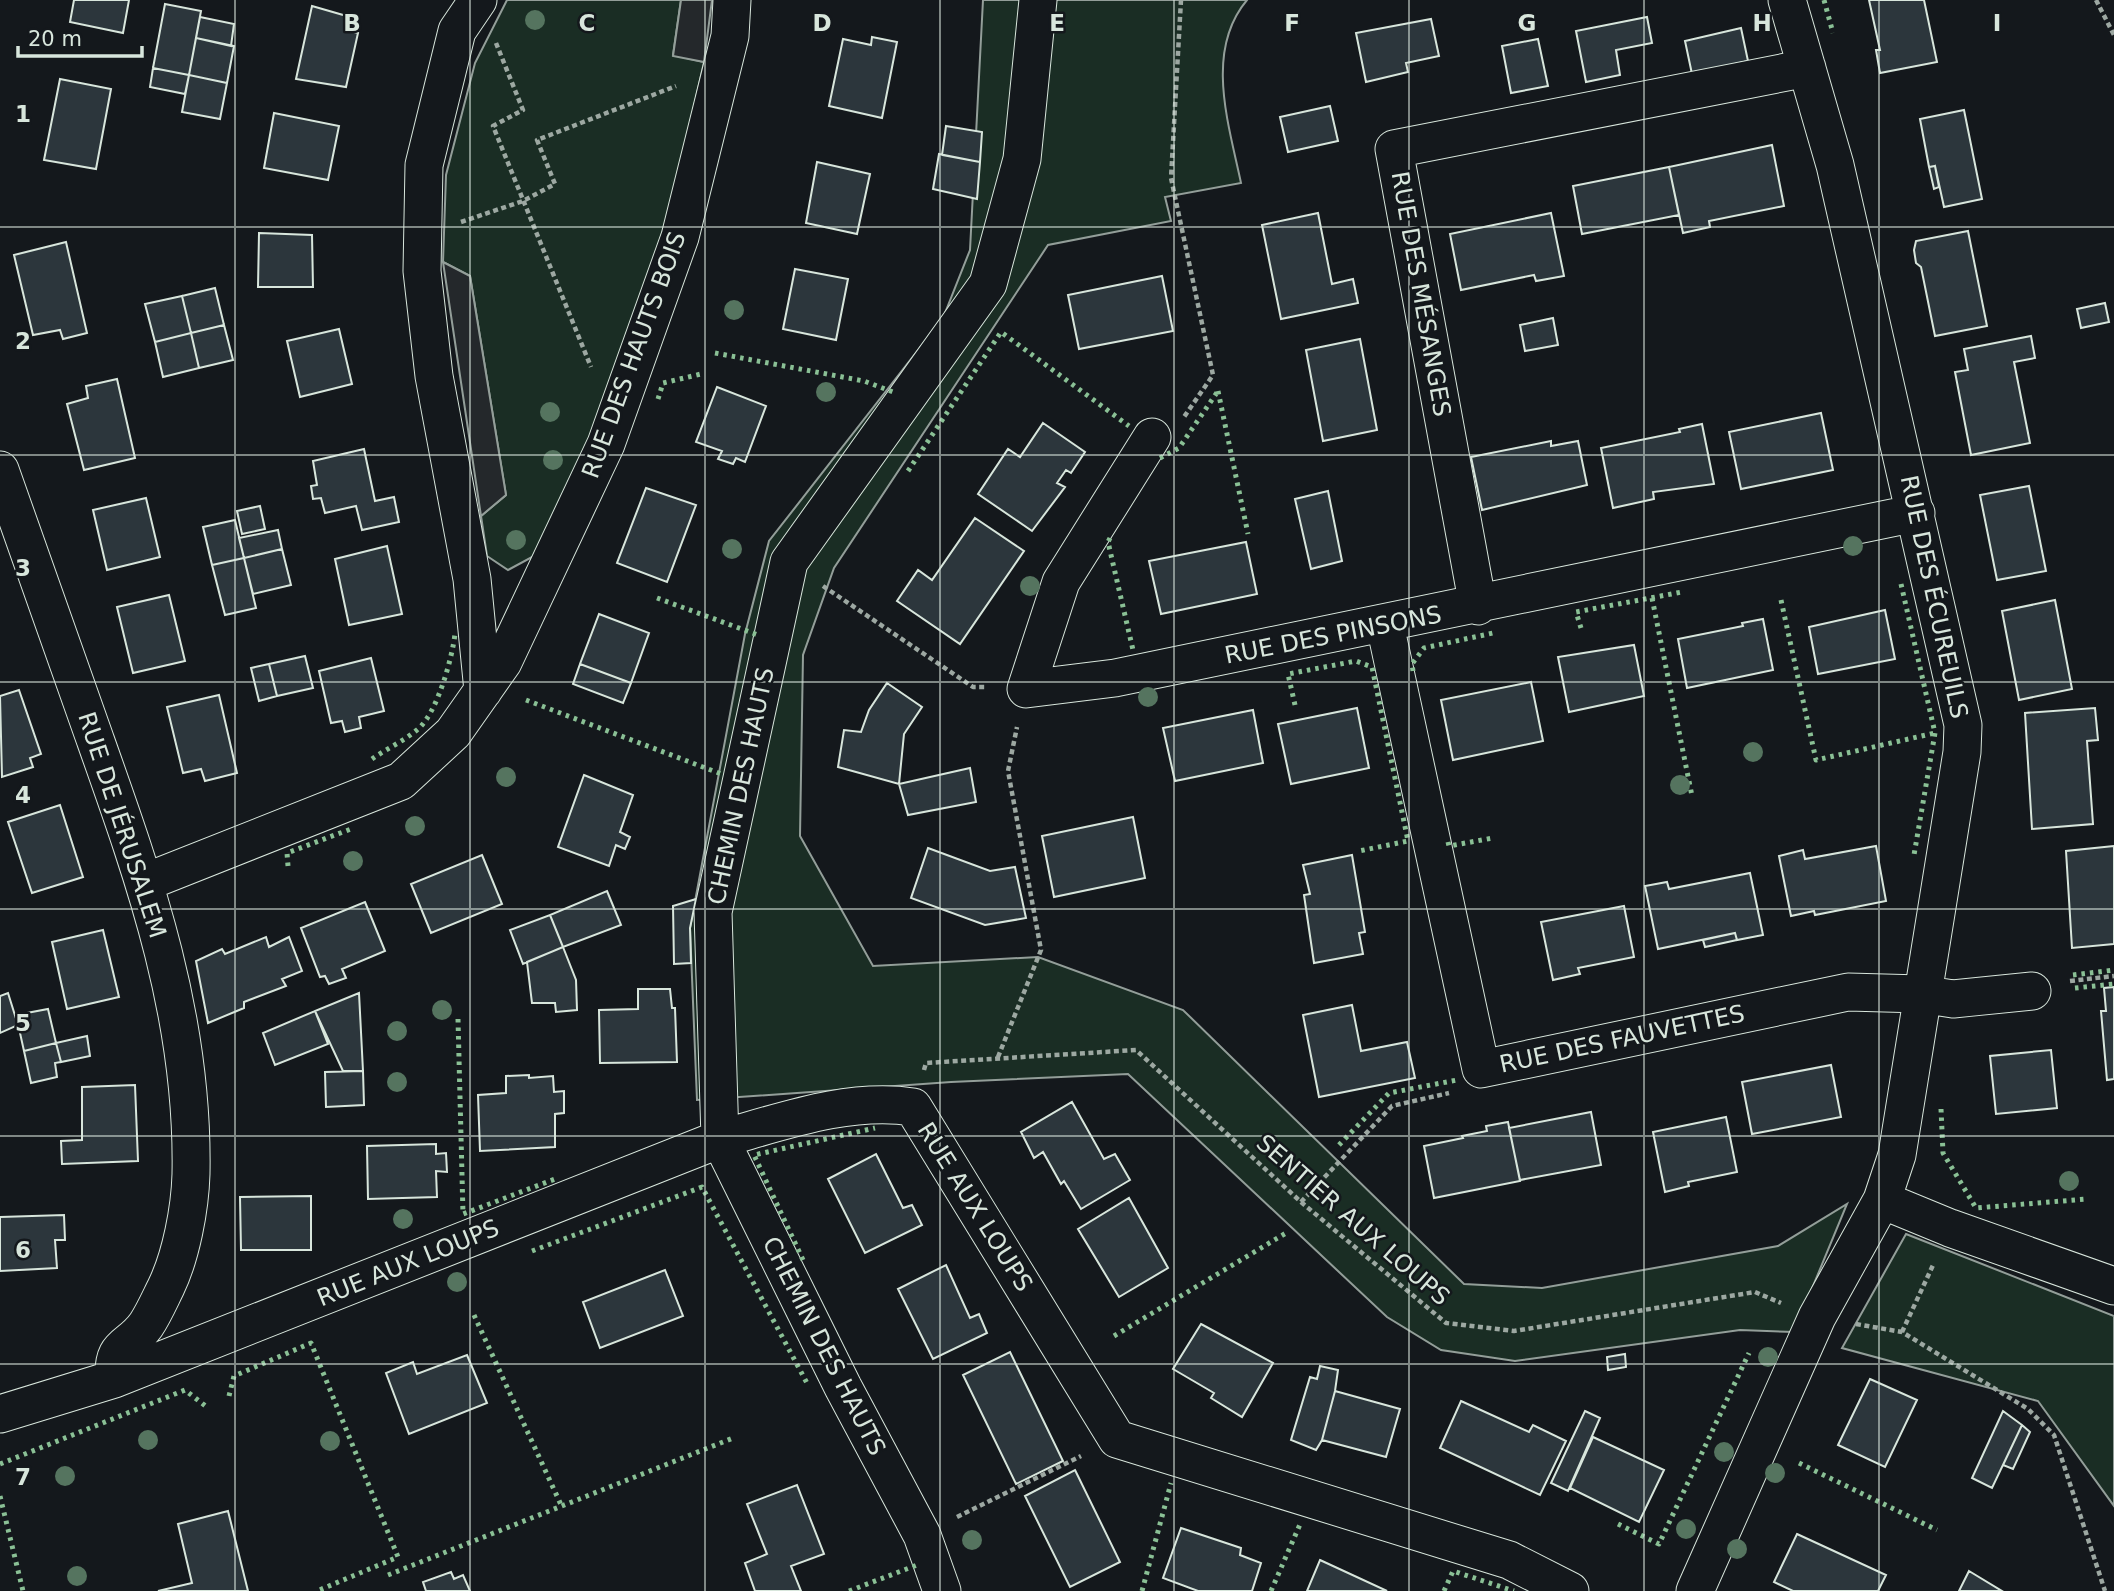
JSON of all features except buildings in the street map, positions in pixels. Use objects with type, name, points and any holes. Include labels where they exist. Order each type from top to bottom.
[{"type":"street","points":[[478,0],[457,31],[424,165],[422,271],[434,376],[472,579],[483,691]]},
{"type":"street","name":"RUE DES HAUTS BOIS","points":[[146,882],[401,781],[453,733],[503,662],[613,423],[680,237],[723,68],[730,36],[733,0]]},
{"type":"street","name":"CHEMIN DES HAUTS","points":[[942,1591],[922,1535],[843,1387],[720,1139],[713,912],[789,562],[988,284],[1022,159],[1038,0]]},
{"type":"street","name":"RUE DES ÉCUREUILS","points":[[1695,1591],[1817,1317],[1882,1200],[1897,1155],[1920,994],[1962,752],[1963,725],[1835,164],[1787,0]]},
{"type":"street","name":"RUE DES MÉSANGES","points":[[1478,606],[1394,149],[1807,68]]},
{"type":"street","points":[[1026,689],[1061,582],[1152,437]]},
{"type":"street","name":"RUE DE JÉRUSALEM","points":[[0,470],[146,882],[181,1022],[191,1114],[190,1178],[182,1232],[168,1283],[146,1326],[118,1350],[113,1362],[114,1379]]},
{"type":"street","name":"RUE DES PINSONS","points":[[1026,689],[1115,678],[1385,625],[1916,513]]},
{"type":"street","name":"RUE DES FAUVETTES","points":[[1385,625],[1481,1069],[1848,992],[1920,994],[1953,999],[2032,991]]},
{"type":"street","name":"RUE AUX LOUPS","points":[[0,1414],[114,1379],[720,1139],[810,1114],[885,1102],[913,1107],[1117,1439]]},
{"type":"street","points":[[1882,1200],[1950,1228],[2114,1286]]},
{"type":"street","points":[[1117,1439],[1509,1560],[1570,1591]]},
{"type":"path","points":[[1152,437],[1166,443],[1213,375],[1171,178],[1181,0]]},
{"type":"path","points":[[2096,0],[2114,35]]},
{"type":"path","points":[[494,37],[523,110],[493,126],[613,423]]},
{"type":"path","points":[[423,236],[523,201],[555,184],[537,140],[723,68]]},
{"type":"path","points":[[789,562],[973,687],[1026,689],[1008,771],[1041,950],[998,1057]]},
{"type":"path","name":"SENTIER AUX LOUPS","points":[[913,1107],[926,1063],[1136,1050],[1301,1202],[1446,1323],[1514,1331],[1755,1292],[1817,1317],[1902,1332],[2028,1409],[2054,1436],[2105,1591]]},
{"type":"path","points":[[1301,1202],[1392,1106],[1467,1088],[1481,1069]]},
{"type":"path","points":[[1902,1332],[1950,1228]]},
{"type":"path","points":[[922,1535],[1117,1439]]},
{"type":"green space","points":[[507,0],[681,0],[673,55],[704,62],[675,191],[634,325],[598,420],[534,556],[508,570],[487,556],[481,516],[506,495],[470,276],[443,262],[446,175],[475,63]]},
{"type":"green space","points":[[983,0],[1247,0],[1234,20],[1226,42],[1223,65],[1226,113],[1241,183],[1165,197],[1171,221],[1048,245],[834,568],[803,655],[800,836],[873,966],[1038,957],[1183,1010],[1464,1284],[1542,1288],[1778,1246],[1847,1204],[1794,1332],[1740,1330],[1515,1361],[1441,1350],[1387,1317],[1128,1074],[951,1082],[697,1100],[690,928],[745,634],[769,541],[943,318],[970,250]]},
{"type":"green space","points":[[1906,1234],[2114,1316],[2114,1506],[2038,1401],[1842,1348]]},
{"type":"shaded area","points":[[681,0],[712,0],[704,62],[673,56]]},
{"type":"shaded area","points":[[443,262],[470,276],[506,495],[481,516]]},
{"type":"hedge","points":[[1824,0],[1833,33]]},
{"type":"hedge","points":[[908,471],[1001,332],[1129,426]]},
{"type":"hedge","points":[[715,353],[864,381],[893,392]]},
{"type":"hedge","points":[[658,399],[663,383],[701,374]]},
{"type":"hedge","points":[[1218,391],[1248,534]]},
{"type":"hedge","points":[[1160,458],[1179,448],[1218,391]]},
{"type":"hedge","points":[[1110,538],[1108,542],[1133,650]]},
{"type":"hedge","points":[[1901,584],[1935,733],[1914,855]]},
{"type":"hedge","points":[[1581,628],[1576,612],[1682,592]]},
{"type":"hedge","points":[[657,598],[758,635]]},
{"type":"hedge","points":[[1652,598],[1692,796]]},
{"type":"hedge","points":[[1781,600],[1816,760],[1935,733]]},
{"type":"hedge","points":[[1413,671],[1412,664],[1424,648],[1493,633]]},
{"type":"hedge","points":[[372,759],[413,733],[425,721],[442,685],[455,634]]},
{"type":"hedge","points":[[1295,705],[1288,674],[1356,661],[1372,667],[1408,841],[1359,851]]},
{"type":"hedge","points":[[526,700],[724,775]]},
{"type":"hedge","points":[[288,866],[287,853],[351,829]]},
{"type":"hedge","points":[[1448,842],[1449,846],[1493,838]]},
{"type":"hedge","points":[[2073,975],[2114,970]]},
{"type":"hedge","points":[[2075,988],[2114,984]]},
{"type":"hedge","points":[[458,1019],[463,1214],[555,1179]]},
{"type":"hedge","points":[[1339,1145],[1389,1093],[1457,1080]]},
{"type":"hedge","points":[[1941,1109],[1943,1153],[1976,1208],[2087,1199]]},
{"type":"hedge","points":[[803,1260],[754,1155],[875,1128]]},
{"type":"hedge","points":[[532,1251],[702,1187],[808,1385]]},
{"type":"hedge","points":[[1114,1336],[1286,1233]]},
{"type":"hedge","points":[[474,1315],[562,1507]]},
{"type":"hedge","points":[[229,1396],[234,1376],[311,1343],[398,1557],[317,1591]]},
{"type":"hedge","points":[[1618,1524],[1659,1544],[1749,1353]]},
{"type":"hedge","points":[[0,1464],[185,1390],[208,1408]]},
{"type":"hedge","points":[[388,1575],[733,1438]]},
{"type":"hedge","points":[[1799,1463],[1937,1530]]},
{"type":"hedge","points":[[1142,1591],[1171,1483]]},
{"type":"hedge","points":[[0,1496],[23,1591]]},
{"type":"hedge","points":[[1271,1591],[1301,1522]]},
{"type":"hedge","points":[[849,1591],[917,1565]]},
{"type":"hedge","points":[[1444,1591],[1453,1571],[1514,1591]]}]
